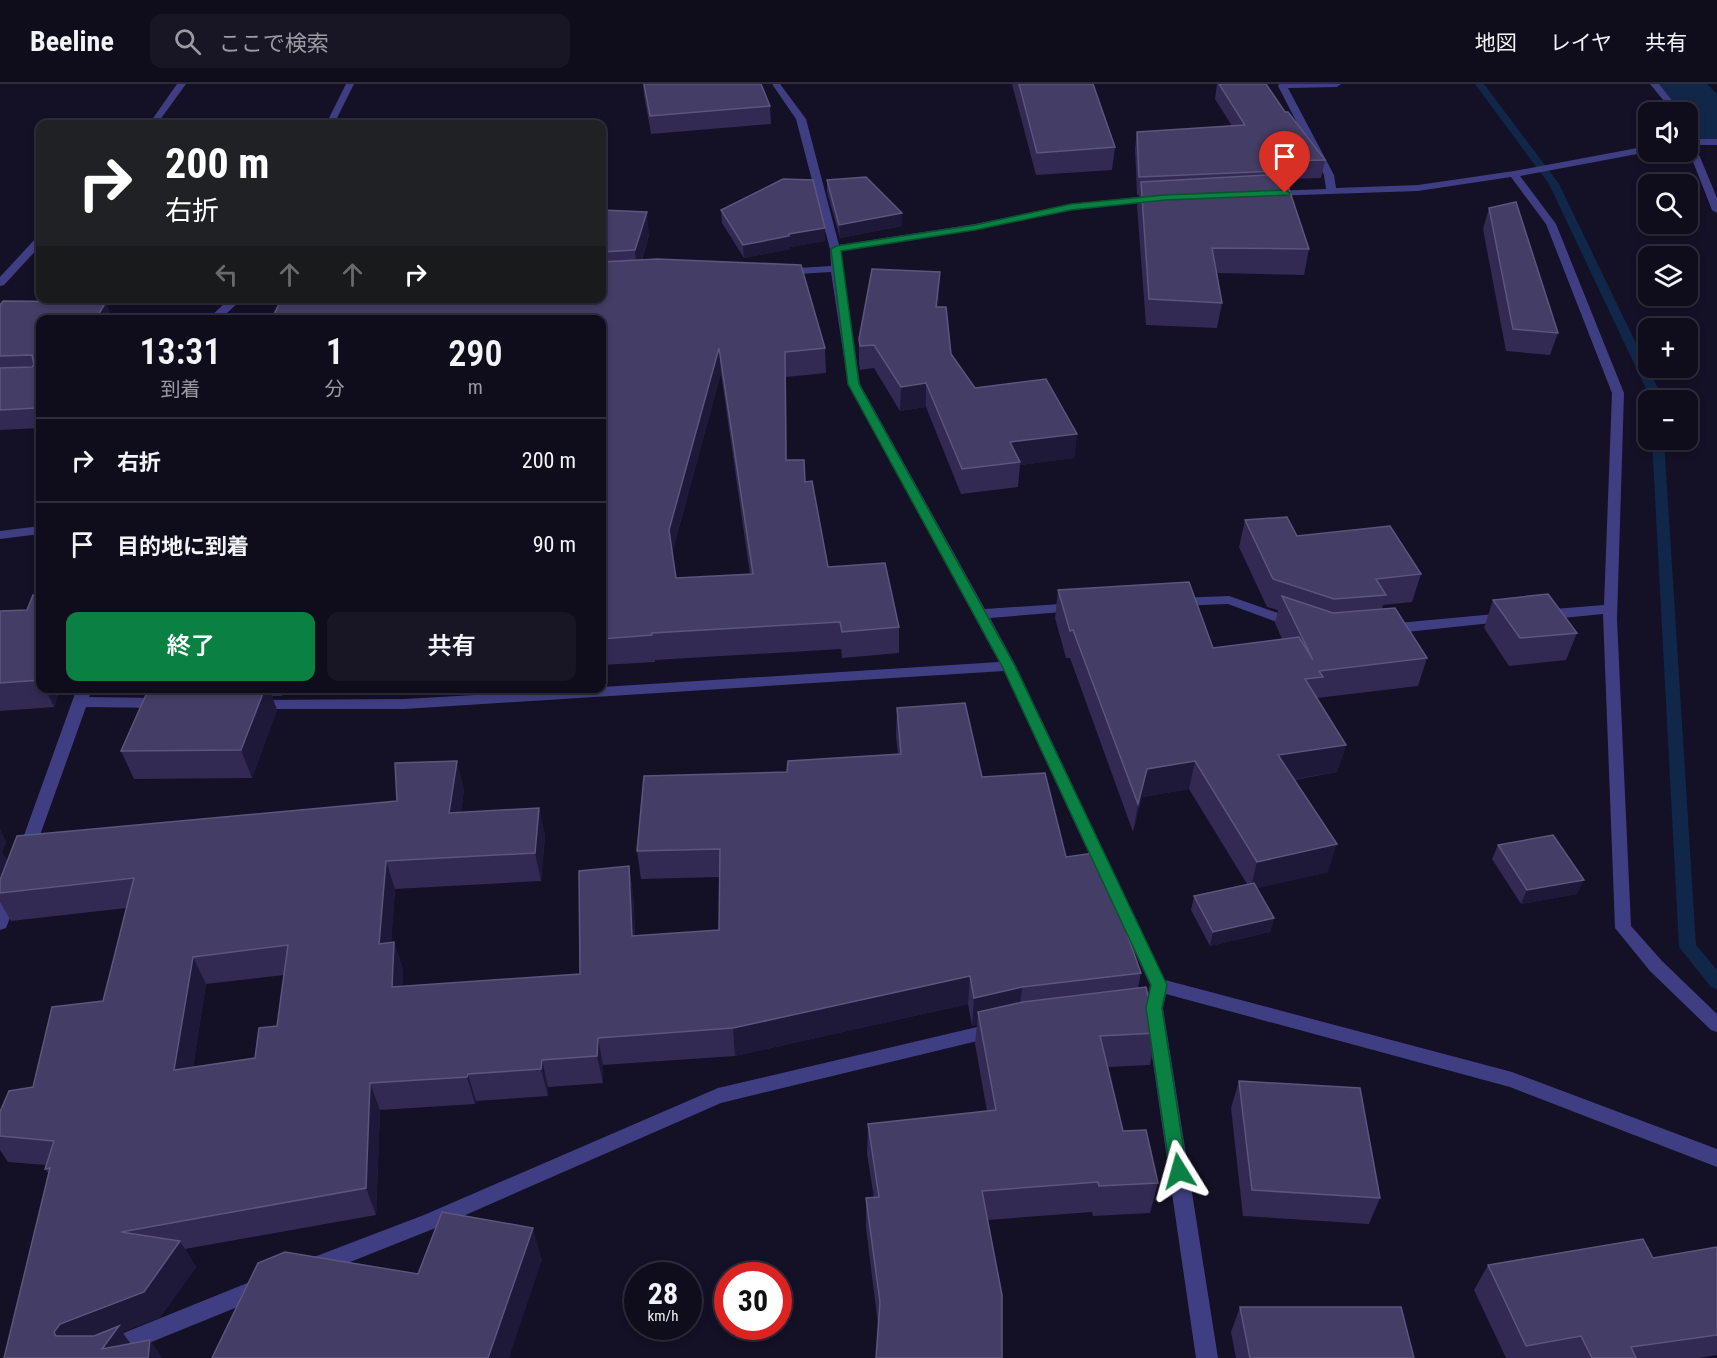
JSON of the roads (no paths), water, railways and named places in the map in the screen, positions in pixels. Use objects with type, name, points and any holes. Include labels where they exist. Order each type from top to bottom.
[{"type":"street","points":[[156,120],[182,84]]},
{"type":"street","points":[[332,120],[350,84]]},
{"type":"street","points":[[776,84],[801,119],[836,249],[836,269],[854,384],[1009,666],[1159,985],[1154,1008],[1207,1358]]},
{"type":"street","points":[[1331,192],[1329,175],[1282,86],[1337,84]]},
{"type":"street","points":[[1654,84],[1669,102]]},
{"type":"street","points":[[1698,141],[1717,142]]},
{"type":"street","points":[[1263,194],[1418,188],[1514,174],[1638,151]]},
{"type":"street","points":[[1698,162],[1717,210]]},
{"type":"street","points":[[1514,174],[1551,224],[1618,393],[1611,609],[1623,928],[1656,966],[1717,1025]]},
{"type":"street","points":[[836,249],[975,227],[1071,207],[1165,198]]},
{"type":"street","points":[[0,282],[36,244]]},
{"type":"street","points":[[766,273],[836,269]]},
{"type":"street","points":[[218,315],[232,303]]},
{"type":"street","points":[[0,535],[36,530]]},
{"type":"street","points":[[1162,602],[1229,600],[1314,631]]},
{"type":"street","points":[[981,614],[1084,606]]},
{"type":"street","points":[[1372,630],[1611,609]]},
{"type":"street","points":[[606,689],[1009,666]]},
{"type":"street","points":[[237,704],[404,704],[546,693]]},
{"type":"street","points":[[0,922],[83,695],[177,703]]},
{"type":"street","points":[[1159,985],[1512,1080],[1717,1158]]},
{"type":"street","points":[[1132,1011],[1154,1008]]},
{"type":"street","points":[[297,1274],[431,1221],[718,1096],[1007,1027]]},
{"type":"street","points":[[86,1358],[275,1283]]},
{"type":"waterway","points":[[1479,84],[1554,184],[1653,390]]},
{"type":"waterway","points":[[1678,84],[1717,126]]},
{"type":"waterway","points":[[1659,450],[1688,947],[1717,982]]}]
